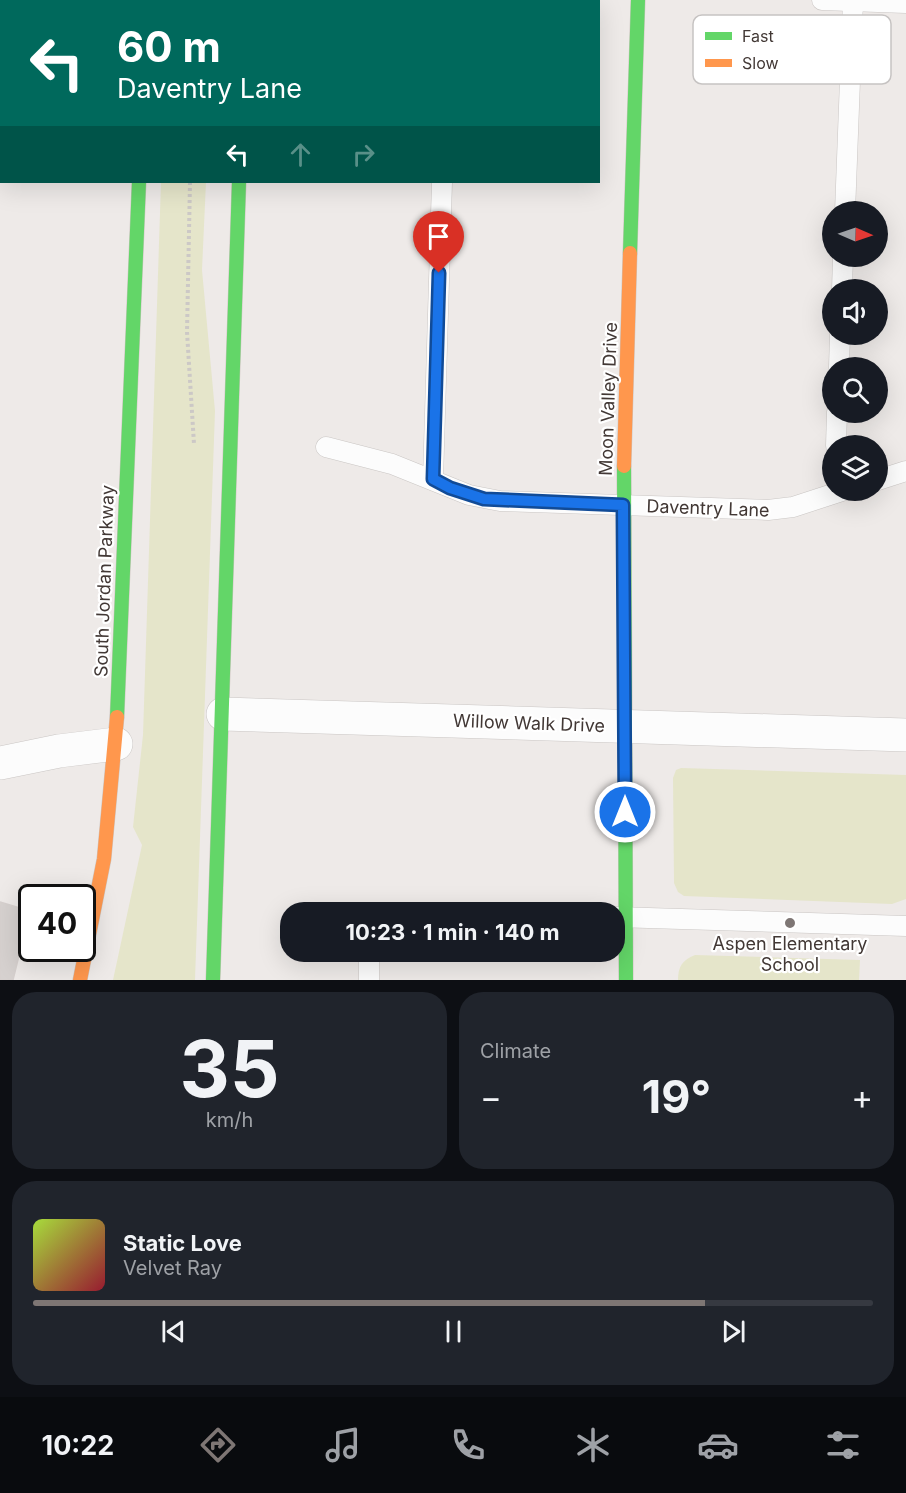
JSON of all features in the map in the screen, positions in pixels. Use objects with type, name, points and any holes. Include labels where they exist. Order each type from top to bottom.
[{"type":"street","name":"Moon Valley Drive","points":[[620,902],[625,726],[623,505],[638,0]]},
{"type":"street","name":"South Jordan Parkway","points":[[80,980],[104,859],[116,744],[139,183]]},
{"type":"street","points":[[213,980],[239,183]]},
{"type":"street","name":"Willow Walk Drive","points":[[223,714],[906,735]]},
{"type":"street","points":[[0,763],[59,751],[116,744]]},
{"type":"street","name":"Moon Valley Drive","points":[[624,962],[626,980]]},
{"type":"lane","points":[[822,0],[906,3]]},
{"type":"lane","points":[[845,201],[850,84]]},
{"type":"lane","points":[[433,479],[442,183]]},
{"type":"lane","name":"Daventry Lane","points":[[326,447],[392,464],[433,479],[450,488],[484,499],[768,510],[793,507],[822,498]]},
{"type":"lane","points":[[888,477],[906,471]]},
{"type":"lane","points":[[625,917],[906,926]]},
{"type":"lane","points":[[369,962],[369,980]]},
{"type":"path","points":[[190,183],[187,332],[194,448]]},
{"type":"green space","points":[[161,183],[206,183],[202,270],[215,411],[195,980],[113,980],[142,845],[133,827],[143,735]]},
{"type":"green space","points":[[681,768],[906,775],[906,899],[892,904],[684,896],[678,892],[674,883],[673,778],[676,770]]},
{"type":"green space","points":[[695,955],[860,960],[859,980],[678,980],[682,965]]},
{"type":"building","points":[[0,902],[18,907],[18,960],[13,980],[0,980]]},
{"type":"traffic: fast","points":[[630,253],[638,0]]},
{"type":"traffic: fast","points":[[117,717],[139,183]]},
{"type":"traffic: fast","points":[[213,980],[239,183]]},
{"type":"traffic: fast","points":[[624,466],[626,980]]},
{"type":"traffic: slow","points":[[624,466],[630,253]]},
{"type":"traffic: slow","points":[[80,980],[104,859],[117,717]]},
{"type":"place","name":"Aspen Elementary School","points":[[790,923]]},
{"type":"route","points":[[439,273],[433,479],[450,488],[484,499],[623,505],[625,812]]}]
